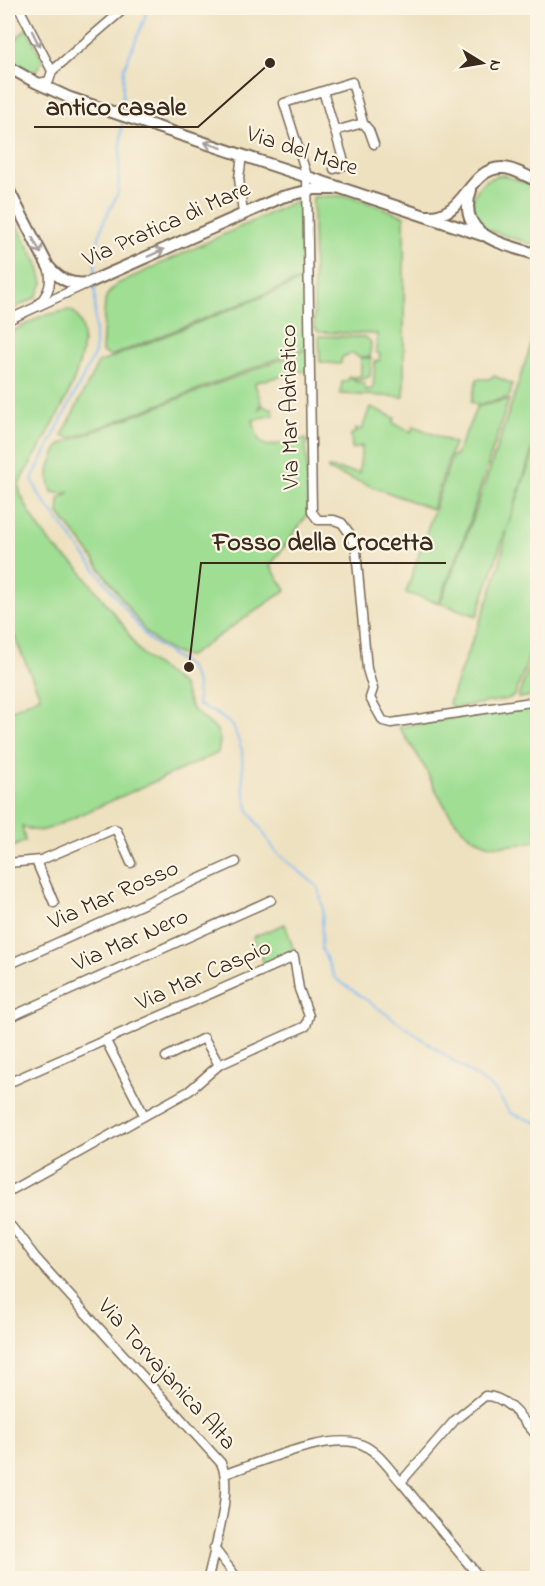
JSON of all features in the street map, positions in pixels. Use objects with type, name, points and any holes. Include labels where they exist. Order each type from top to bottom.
[{"type":"main road","name":"Via del Mare","points":[[8,67],[70,98],[349,189],[537,255]]},
{"type":"main road","name":"Via del Mare","points":[[415,214],[434,216],[444,214],[457,204],[485,172],[500,168],[536,180]]},
{"type":"main road","points":[[282,197],[292,190],[294,183],[292,176],[285,170]]},
{"type":"main road","points":[[473,184],[468,198],[468,211],[474,226],[482,235]]},
{"type":"main road","points":[[8,189],[48,266],[56,276],[70,283],[88,284]]},
{"type":"main road","name":"Via Pratica di Mare","points":[[88,284],[282,197],[308,190],[349,189]]},
{"type":"street","points":[[19,8],[52,71]]},
{"type":"street","points":[[35,82],[48,81],[52,71],[125,8]]},
{"type":"street","points":[[308,190],[307,176],[284,103],[352,82],[363,123],[369,130],[374,144]]},
{"type":"street","points":[[323,91],[345,165],[334,169]]},
{"type":"street","points":[[335,130],[363,123]]},
{"type":"street","points":[[242,155],[239,178],[243,214]]},
{"type":"street","name":"Via Mar Adriatico","points":[[308,190],[312,512],[318,520],[334,520],[342,523],[348,530],[355,547],[359,566],[368,671],[373,689],[370,698],[383,721],[391,723],[537,701]]},
{"type":"street","points":[[36,307],[50,289],[48,266]]},
{"type":"street","name":"Via Pratica di Mare","points":[[8,320],[88,284]]},
{"type":"street","points":[[8,863],[36,861],[114,829],[131,862]]},
{"type":"street","points":[[36,861],[54,903]]},
{"type":"street","name":"Via Mar Rosso","points":[[8,965],[236,862]]},
{"type":"street","name":"Via Mar Nero","points":[[8,1018],[271,900]]},
{"type":"street","name":"Via Mar Caspio","points":[[8,1083],[294,957],[299,990],[309,1016],[308,1023],[219,1065]]},
{"type":"street","points":[[8,1192],[189,1091],[219,1065],[204,1038],[166,1057]]},
{"type":"street","points":[[106,1041],[144,1116]]},
{"type":"street","name":"Via Torvajanica Alta","points":[[8,1221],[35,1257],[217,1458],[225,1474],[226,1493],[208,1578]]},
{"type":"street","points":[[401,1482],[455,1420],[485,1396],[502,1400],[537,1437]]},
{"type":"street","points":[[225,1474],[320,1443],[355,1442],[369,1449],[401,1482],[480,1578]]},
{"type":"street","points":[[214,1548],[237,1578]]},
{"type":"green space","points":[[27,28],[43,61],[33,74],[8,58],[8,47]]},
{"type":"green space","points":[[503,175],[537,187],[537,246],[489,230],[475,216],[473,207],[477,190],[492,178]]},
{"type":"green space","points":[[313,197],[353,197],[404,216],[404,397],[340,394],[342,382],[347,381],[349,376],[353,378],[361,376],[361,358],[371,358],[370,376],[362,380],[353,379],[364,384],[365,390],[373,389],[375,361],[379,361],[380,354],[376,352],[377,334],[319,332],[314,327]]},
{"type":"green space","points":[[298,202],[305,210],[307,275],[302,279],[116,354],[110,356],[102,352],[105,301],[107,295],[117,284]]},
{"type":"green space","points":[[8,208],[38,264],[43,283],[36,297],[8,312]]},
{"type":"green space","points":[[306,279],[307,347],[71,438],[62,436],[98,363]]},
{"type":"green space","points":[[69,310],[74,312],[82,328],[83,345],[79,364],[63,404],[23,476],[19,485],[20,493],[36,524],[50,542],[76,565],[146,658],[182,685],[192,709],[217,730],[220,740],[218,753],[53,827],[38,831],[22,826],[25,841],[8,849],[8,712],[40,696],[8,622],[8,334],[42,316]]},
{"type":"green space","points":[[537,328],[537,435],[507,528],[537,442],[537,634],[515,695],[508,699],[454,708],[449,704],[490,595],[503,552],[506,530],[477,616],[440,603],[479,501]]},
{"type":"green space","points":[[319,336],[365,337],[371,342],[370,357],[358,357],[353,353],[342,357],[339,364],[320,362]]},
{"type":"green space","points":[[308,349],[309,370],[255,384],[261,402],[259,409],[263,405],[266,408],[272,408],[274,415],[253,420],[261,443],[268,446],[306,439],[308,514],[270,566],[286,590],[189,656],[172,652],[147,634],[59,514],[59,499],[70,492],[63,494],[52,492],[49,473],[54,455],[61,444]]},
{"type":"green space","points":[[494,376],[512,384],[510,395],[503,399],[476,405],[471,402],[477,379],[489,379]]},
{"type":"green space","points":[[509,399],[467,530],[439,603],[406,593],[452,456],[456,455],[477,407]]},
{"type":"green space","points":[[370,407],[395,418],[393,423],[411,432],[414,426],[454,443],[432,509],[328,470],[328,468],[359,473],[362,446],[352,449],[351,434],[356,433],[356,429],[362,430]]},
{"type":"green space","points":[[537,642],[537,695],[518,698],[520,692]]},
{"type":"green space","points":[[537,705],[537,841],[496,846],[477,840],[465,832],[447,810],[420,759],[399,727]]},
{"type":"green space","points":[[285,924],[294,951],[264,965],[253,937]]},
{"type":"waterway","points":[[122,110],[124,68],[145,18],[146,8]]},
{"type":"waterway","points":[[95,277],[95,251],[104,221],[118,193],[122,119]]},
{"type":"waterway","points":[[95,285],[95,353],[32,479],[40,496],[148,639],[189,667],[197,685],[198,705],[219,715],[233,726],[242,750],[243,787],[249,811],[276,852],[318,887],[323,908],[321,947],[335,978],[495,1090],[510,1113],[538,1123]]},
{"type":"place","name":"antico casale","points":[[270,63]]},
{"type":"place","name":"Fosso della Crocetta","points":[[189,667]]}]
